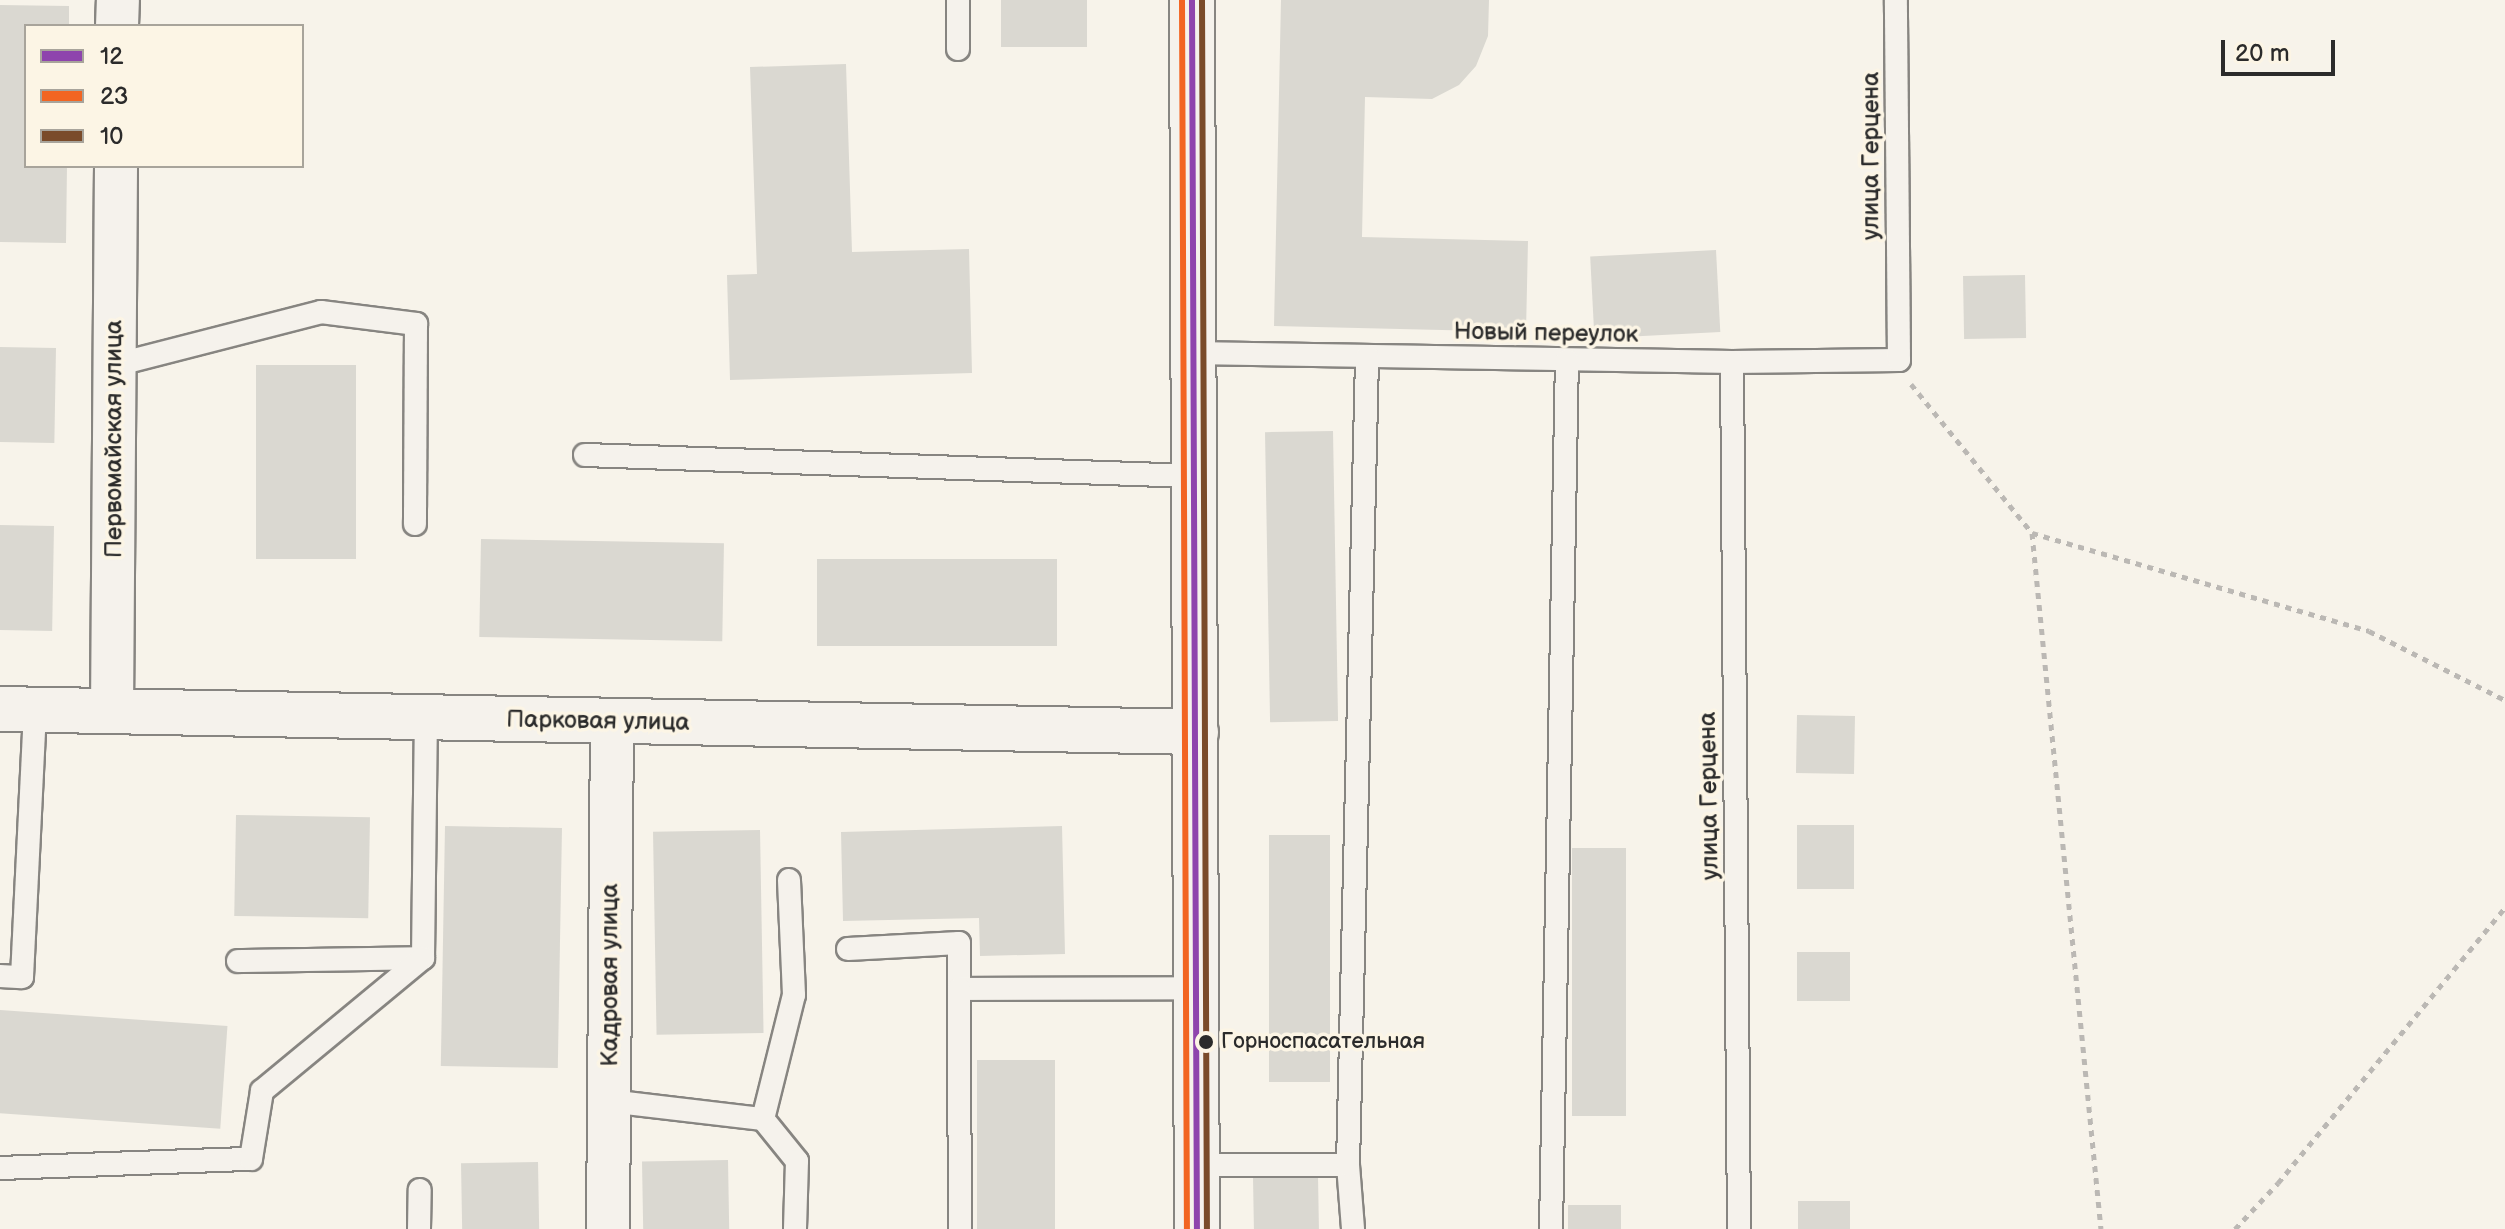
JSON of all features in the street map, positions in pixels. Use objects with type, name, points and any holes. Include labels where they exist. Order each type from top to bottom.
[{"type":"main road","points":[[1192,0],[1197,1229]]},
{"type":"main road","name":"Парковая улица","points":[[18,710],[1196,732]]},
{"type":"street","points":[[117,24],[118,0]]},
{"type":"street","name":"Первомайская улица","points":[[112,712],[116,168]]},
{"type":"street","name":"Кадровая улица","points":[[608,1229],[612,721]]},
{"type":"lane","points":[[958,0],[958,49]]},
{"type":"lane","name":"улица Герцена","points":[[1895,360],[1896,0]]},
{"type":"lane","points":[[115,365],[321,312],[416,324],[415,524]]},
{"type":"lane","name":"Новый переулок","points":[[1192,353],[1732,362],[1895,360]]},
{"type":"lane","points":[[1353,1229],[1348,1165],[1367,356]]},
{"type":"lane","points":[[1551,1229],[1567,360]]},
{"type":"lane","name":"улица Герцена","points":[[1732,362],[1739,1229]]},
{"type":"lane","points":[[585,455],[1193,476]]},
{"type":"lane","points":[[0,976],[22,977],[18,710]]},
{"type":"lane","points":[[0,1168],[251,1159],[262,1091],[423,958],[426,718]]},
{"type":"lane","points":[[763,1119],[794,995],[789,880]]},
{"type":"lane","points":[[848,949],[959,943],[960,1229]]},
{"type":"lane","points":[[238,961],[423,958]]},
{"type":"lane","points":[[959,989],[1197,988]]},
{"type":"lane","points":[[609,1101],[763,1119],[797,1161],[795,1229]]},
{"type":"lane","points":[[1197,1165],[1348,1165]]},
{"type":"lane","points":[[419,1229],[420,1190]]},
{"type":"path","points":[[1895,360],[2032,533],[2101,1229]]},
{"type":"path","points":[[2032,533],[2369,631],[2505,700]]},
{"type":"path","points":[[2235,1229],[2278,1183],[2505,908]]},
{"type":"building","points":[[1001,0],[1087,0],[1087,47],[1001,47]]},
{"type":"building","points":[[1281,0],[1489,0],[1488,36],[1476,66],[1459,85],[1432,99],[1365,97],[1362,237],[1528,241],[1526,332],[1274,326]]},
{"type":"building","points":[[0,5],[69,6],[69,24],[24,24],[24,168],[67,168],[66,243],[0,242]]},
{"type":"building","points":[[846,64],[852,252],[969,249],[972,373],[730,380],[727,275],[757,274],[750,67]]},
{"type":"building","points":[[1716,250],[1720,332],[1594,338],[1590,257]]},
{"type":"building","points":[[2025,275],[2026,338],[1964,339],[1963,276]]},
{"type":"building","points":[[0,347],[56,348],[54,443],[0,442]]},
{"type":"building","points":[[256,365],[356,365],[356,559],[256,559]]},
{"type":"building","points":[[1333,431],[1338,721],[1270,722],[1265,432]]},
{"type":"building","points":[[0,525],[54,526],[52,631],[0,630]]},
{"type":"building","points":[[481,539],[724,543],[722,641],[479,637]]},
{"type":"building","points":[[817,559],[1057,559],[1057,646],[817,646]]},
{"type":"building","points":[[1797,715],[1855,716],[1854,774],[1796,773]]},
{"type":"building","points":[[236,815],[370,817],[368,918],[234,916]]},
{"type":"building","points":[[1797,825],[1854,825],[1854,889],[1797,889]]},
{"type":"building","points":[[445,826],[562,828],[558,1068],[441,1066]]},
{"type":"building","points":[[1062,826],[1065,954],[980,956],[979,918],[843,921],[841,832]]},
{"type":"building","points":[[760,830],[764,1033],[657,1035],[653,832]]},
{"type":"building","points":[[1269,835],[1330,835],[1330,1082],[1269,1082]]},
{"type":"building","points":[[1572,848],[1626,848],[1626,1116],[1572,1116]]},
{"type":"building","points":[[1797,952],[1850,952],[1850,1001],[1797,1001]]},
{"type":"building","points":[[0,1010],[227,1026],[220,1129],[0,1113]]},
{"type":"building","points":[[977,1060],[1055,1060],[1055,1229],[977,1229]]},
{"type":"building","points":[[728,1160],[729,1229],[643,1229],[642,1162]]},
{"type":"building","points":[[538,1162],[539,1229],[462,1229],[461,1163]]},
{"type":"building","points":[[1318,1176],[1319,1229],[1254,1229],[1253,1177]]},
{"type":"building","points":[[1798,1201],[1850,1201],[1850,1229],[1798,1229]]},
{"type":"building","points":[[1568,1205],[1621,1205],[1621,1229],[1568,1229]]},
{"type":"transit line","name":"23","points":[[1182,0],[1187,1229]]},
{"type":"transit line","name":"12","points":[[1192,0],[1197,1229]]},
{"type":"transit line","name":"10","points":[[1202,0],[1207,1229]]},
{"type":"place","name":"Горноспасательная","points":[[1206,1042]]}]
